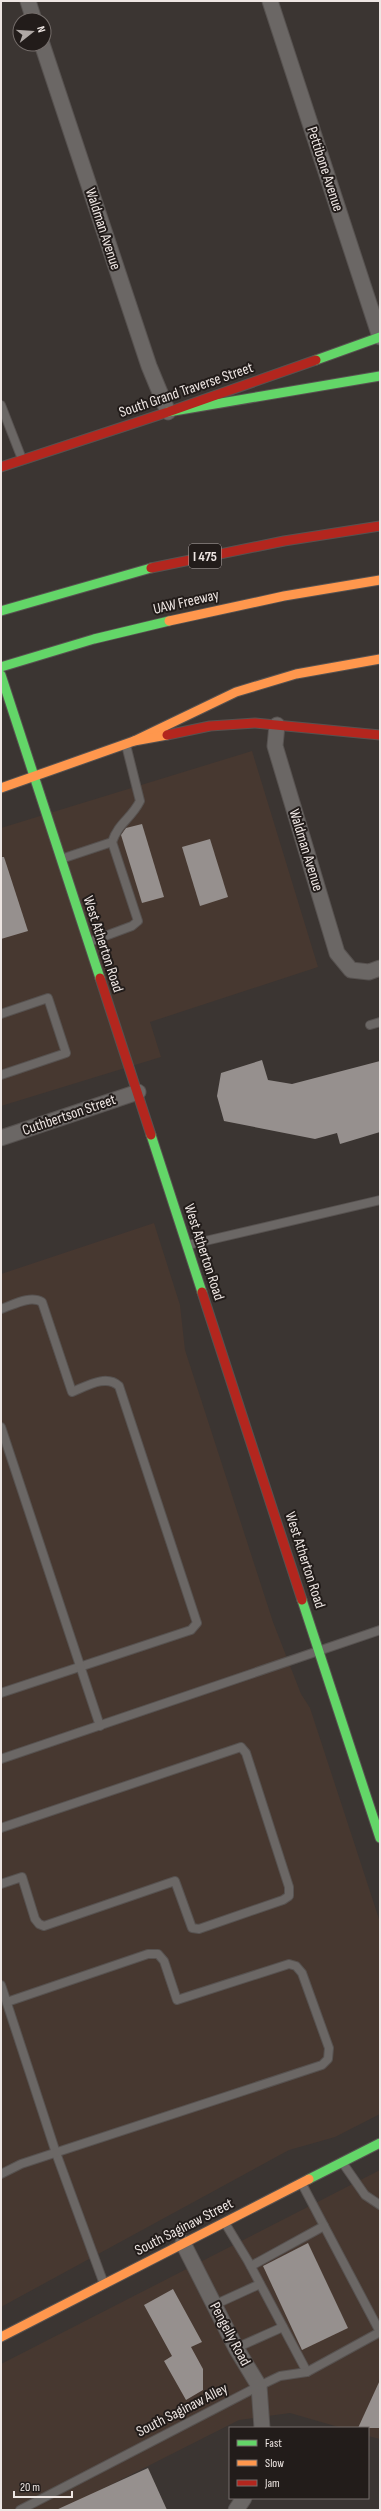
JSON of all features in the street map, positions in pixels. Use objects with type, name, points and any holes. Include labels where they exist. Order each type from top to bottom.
[{"type":"main road","name":"South Grand Traverse Street","points":[[1,467],[168,412],[380,337]]},
{"type":"main road","points":[[168,412],[380,376]]},
{"type":"main road","name":"I 475","points":[[1,611],[34,600],[206,556],[380,526]]},
{"type":"main road","name":"UAW Freeway","points":[[1,667],[51,652],[207,611],[380,580]]},
{"type":"main road","points":[[1,788],[130,742],[236,692],[311,670],[380,659]]},
{"type":"main road","name":"West Atherton Road","points":[[1,675],[380,1838]]},
{"type":"main road","points":[[130,742],[210,726],[255,723],[380,735]]},
{"type":"main road","name":"South Saginaw Street","points":[[1,2337],[183,2243],[302,2184],[380,2142]]},
{"type":"street","points":[[28,1],[31,12]]},
{"type":"street","name":"Pettibone Avenue","points":[[270,1],[380,337]]},
{"type":"street","name":"Waldman Avenue","points":[[45,52],[149,366],[168,412]]},
{"type":"street","name":"Waldman Avenue","points":[[277,725],[274,746],[337,952],[351,970],[369,972],[380,968]]},
{"type":"street","name":"Cuthbertson Street","points":[[1,1138],[138,1092]]},
{"type":"street","name":"Pengelly Road","points":[[183,2243],[236,2348],[259,2386],[262,2427]]},
{"type":"street","points":[[236,2510],[243,2499]]},
{"type":"lane","points":[[1,405],[22,460]]},
{"type":"lane","points":[[88,942],[132,926],[138,921],[112,842],[117,828],[134,812],[140,801],[130,742]]},
{"type":"lane","points":[[61,860],[112,842]]},
{"type":"lane","points":[[1,1014],[48,998],[66,1054],[1,1074]]},
{"type":"lane","points":[[370,1025],[380,1022]]},
{"type":"lane","points":[[187,1245],[380,1200]]},
{"type":"lane","points":[[1,1309],[30,1299],[37,1299],[42,1302],[72,1392],[105,1380],[113,1381],[119,1386],[197,1623],[191,1630],[1,1693]]},
{"type":"lane","points":[[1,1427],[100,1726]]},
{"type":"lane","points":[[1,1759],[380,1630]]},
{"type":"lane","points":[[1,1828],[241,1747],[246,1753],[290,1887],[289,1896],[284,1900],[199,1929],[192,1928],[188,1922],[175,1881],[44,1926],[39,1924],[35,1919],[22,1877],[2,1882]]},
{"type":"lane","points":[[1,2174],[21,2164],[322,2065],[328,2058],[329,2048],[302,1973],[296,1966],[289,1964],[177,2000],[164,1961],[158,1954],[148,1954],[7,2002]]},
{"type":"lane","points":[[1,1985],[56,2153],[104,2284]]},
{"type":"lane","points":[[341,2162],[364,2196],[380,2205]]},
{"type":"lane","points":[[302,2184],[380,2332]]},
{"type":"lane","points":[[224,2223],[251,2266],[307,2372]]},
{"type":"lane","points":[[251,2266],[324,2226]]},
{"type":"lane","points":[[214,2305],[260,2284]]},
{"type":"lane","points":[[236,2348],[283,2327]]},
{"type":"lane","name":"South Saginaw Alley","points":[[20,2510],[259,2386],[280,2376],[307,2372],[380,2332]]},
{"type":"shaded area","points":[[252,751],[318,967],[150,1022],[161,1057],[1,1106],[1,828]]},
{"type":"shaded area","points":[[154,1223],[180,1305],[185,1350],[273,1622],[301,1694],[310,1708],[380,1922],[380,2114],[335,2137],[289,2150],[1,2307],[1,1274]]},
{"type":"shaded area","points":[[380,2170],[380,2439],[369,2436],[369,2427],[339,2427],[290,2413],[239,2420],[61,2510],[1,2510],[1,2364]]},
{"type":"building","points":[[142,824],[164,897],[142,903],[121,835],[126,828]]},
{"type":"building","points":[[210,839],[228,897],[200,906],[182,847]]},
{"type":"building","points":[[1,857],[4,857],[28,931],[1,939]]},
{"type":"building","points":[[262,1060],[268,1080],[292,1084],[380,1061],[380,1132],[340,1144],[337,1133],[315,1139],[224,1121],[217,1096],[221,1073]]},
{"type":"building","points":[[308,2243],[348,2328],[302,2350],[263,2266]]},
{"type":"building","points":[[173,2289],[202,2342],[191,2347],[203,2369],[203,2390],[186,2400],[164,2361],[172,2356],[144,2305]]},
{"type":"building","points":[[380,2380],[380,2428],[358,2427]]},
{"type":"building","points":[[148,2468],[167,2510],[56,2510]]},
{"type":"traffic: fast","points":[[316,360],[380,337]]},
{"type":"traffic: fast","points":[[168,412],[380,376]]},
{"type":"traffic: fast","points":[[1,611],[151,568]]},
{"type":"traffic: fast","points":[[1,667],[94,639],[169,621]]},
{"type":"traffic: fast","points":[[1,675],[100,978]]},
{"type":"traffic: fast","points":[[151,1135],[202,1292]]},
{"type":"traffic: fast","points":[[302,1600],[380,1838]]},
{"type":"traffic: fast","points":[[309,2179],[380,2143]]},
{"type":"traffic: slow","points":[[169,621],[284,596],[380,580]]},
{"type":"traffic: slow","points":[[134,741],[236,692],[296,674],[380,659]]},
{"type":"traffic: slow","points":[[1,788],[134,741],[167,735]]},
{"type":"traffic: slow","points":[[1,2337],[309,2179]]},
{"type":"traffic: jam","points":[[1,467],[168,412],[316,360]]},
{"type":"traffic: jam","points":[[151,568],[284,541],[380,526]]},
{"type":"traffic: jam","points":[[167,735],[210,726],[255,723],[380,735]]},
{"type":"traffic: jam","points":[[100,978],[151,1135]]},
{"type":"traffic: jam","points":[[202,1292],[302,1600]]}]
